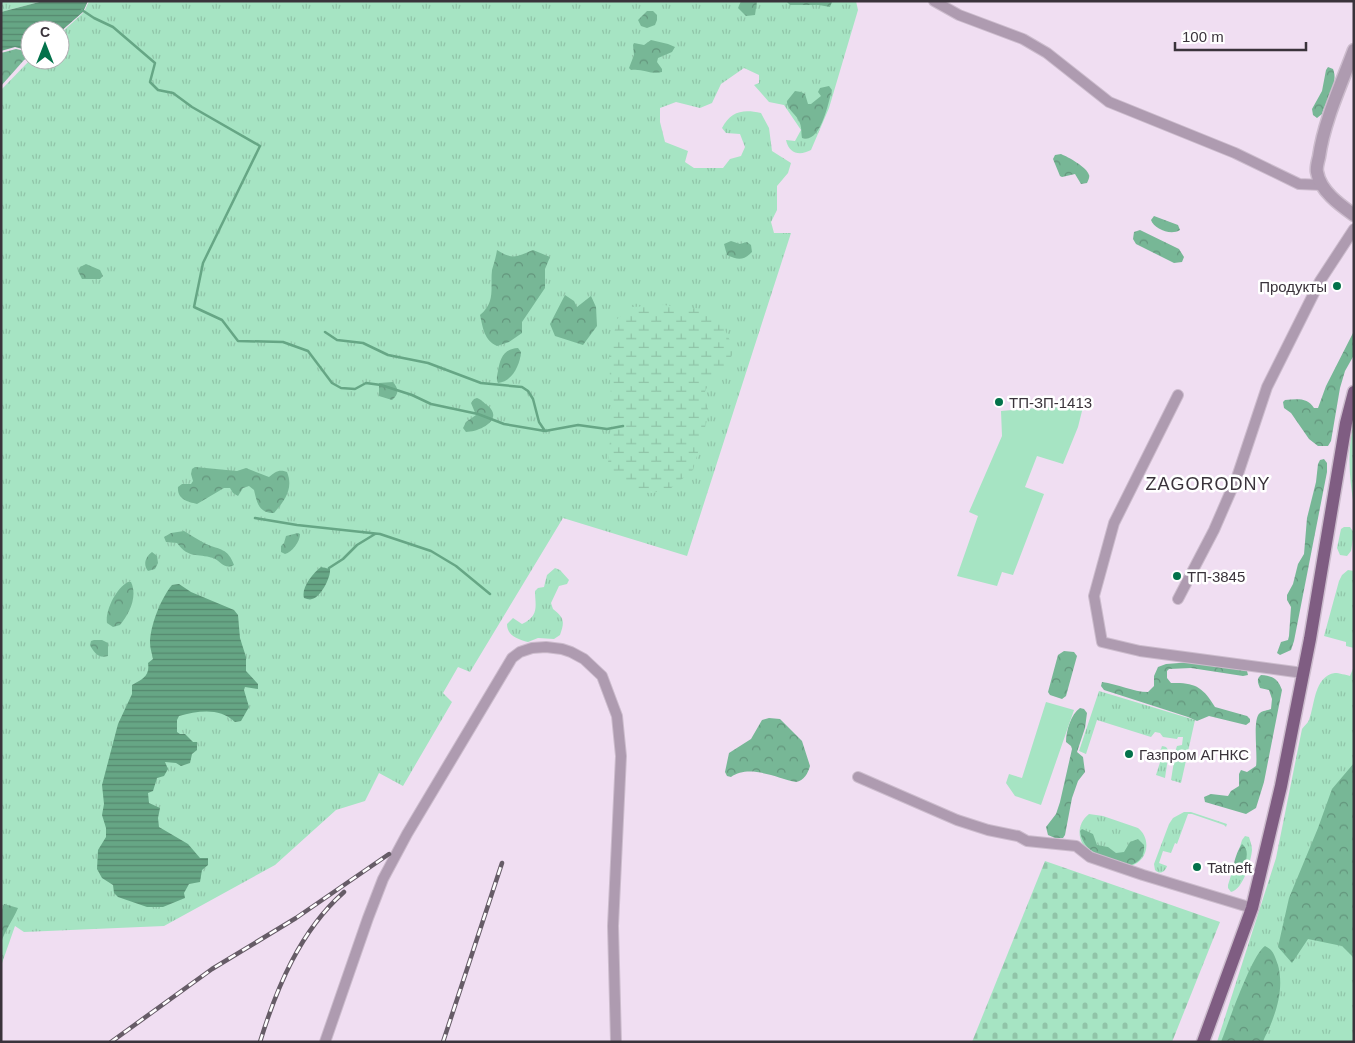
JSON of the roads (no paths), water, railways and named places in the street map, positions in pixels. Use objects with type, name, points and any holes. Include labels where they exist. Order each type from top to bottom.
[{"type":"main road","points":[[1203,1042],[1252,908],[1281,786],[1303,673],[1346,423],[1354,392]]},
{"type":"street","points":[[934,1],[959,15],[1024,39],[1047,53],[1109,102],[1235,153],[1299,184],[1322,185]]},
{"type":"street","points":[[1354,50],[1327,124],[1316,172],[1322,185],[1339,204],[1354,215]]},
{"type":"street","points":[[1178,599],[1214,530],[1224,504],[1238,477],[1268,387],[1320,281],[1354,229]]},
{"type":"street","points":[[1178,395],[1114,523],[1094,596],[1102,642],[1140,651],[1303,673]]},
{"type":"street","points":[[325,1042],[383,879],[407,834],[512,658],[520,652],[532,648],[546,647],[571,652],[593,666],[602,676],[617,716],[621,756],[613,926],[616,1042]]},
{"type":"street","points":[[858,777],[981,828],[1018,836],[1027,841],[1076,846],[1090,856],[1143,875],[1252,908]]},
{"type":"waterway","points":[[82,10],[113,27],[155,63],[150,82],[158,90],[173,93],[192,107],[260,146],[203,263],[194,307],[222,320],[238,341],[283,342],[308,351],[332,383],[341,388],[355,389],[366,383],[381,385],[412,395],[431,404],[478,414],[504,424],[545,431],[578,425],[607,429],[623,426]]},
{"type":"waterway","points":[[325,332],[337,340],[363,343],[388,355],[428,363],[481,383],[522,387],[528,391],[533,399],[539,422],[545,431]]},
{"type":"waterway","points":[[255,518],[297,525],[380,534],[431,551],[456,566],[490,594]]},
{"type":"waterway","points":[[329,568],[343,559],[357,545],[375,534]]},
{"type":"railway","points":[[111,1042],[212,969],[296,918],[389,854]]},
{"type":"railway","points":[[443,1042],[502,863]]},
{"type":"railway","points":[[260,1042],[274,1001],[292,961],[315,924],[328,907],[344,892]]},
{"type":"place","name":"Продукты","points":[[1337,286]]},
{"type":"place","name":"ТП-ЗП-1413","points":[[999,402]]},
{"type":"place","name":"ТП-3845","points":[[1177,576]]},
{"type":"place","name":"Газпром АГНКС","points":[[1129,754]]},
{"type":"place","name":"Tatneft","points":[[1197,867]]},
{"type":"district","name":"ZAGORODNY","points":[[1208,484]]}]
